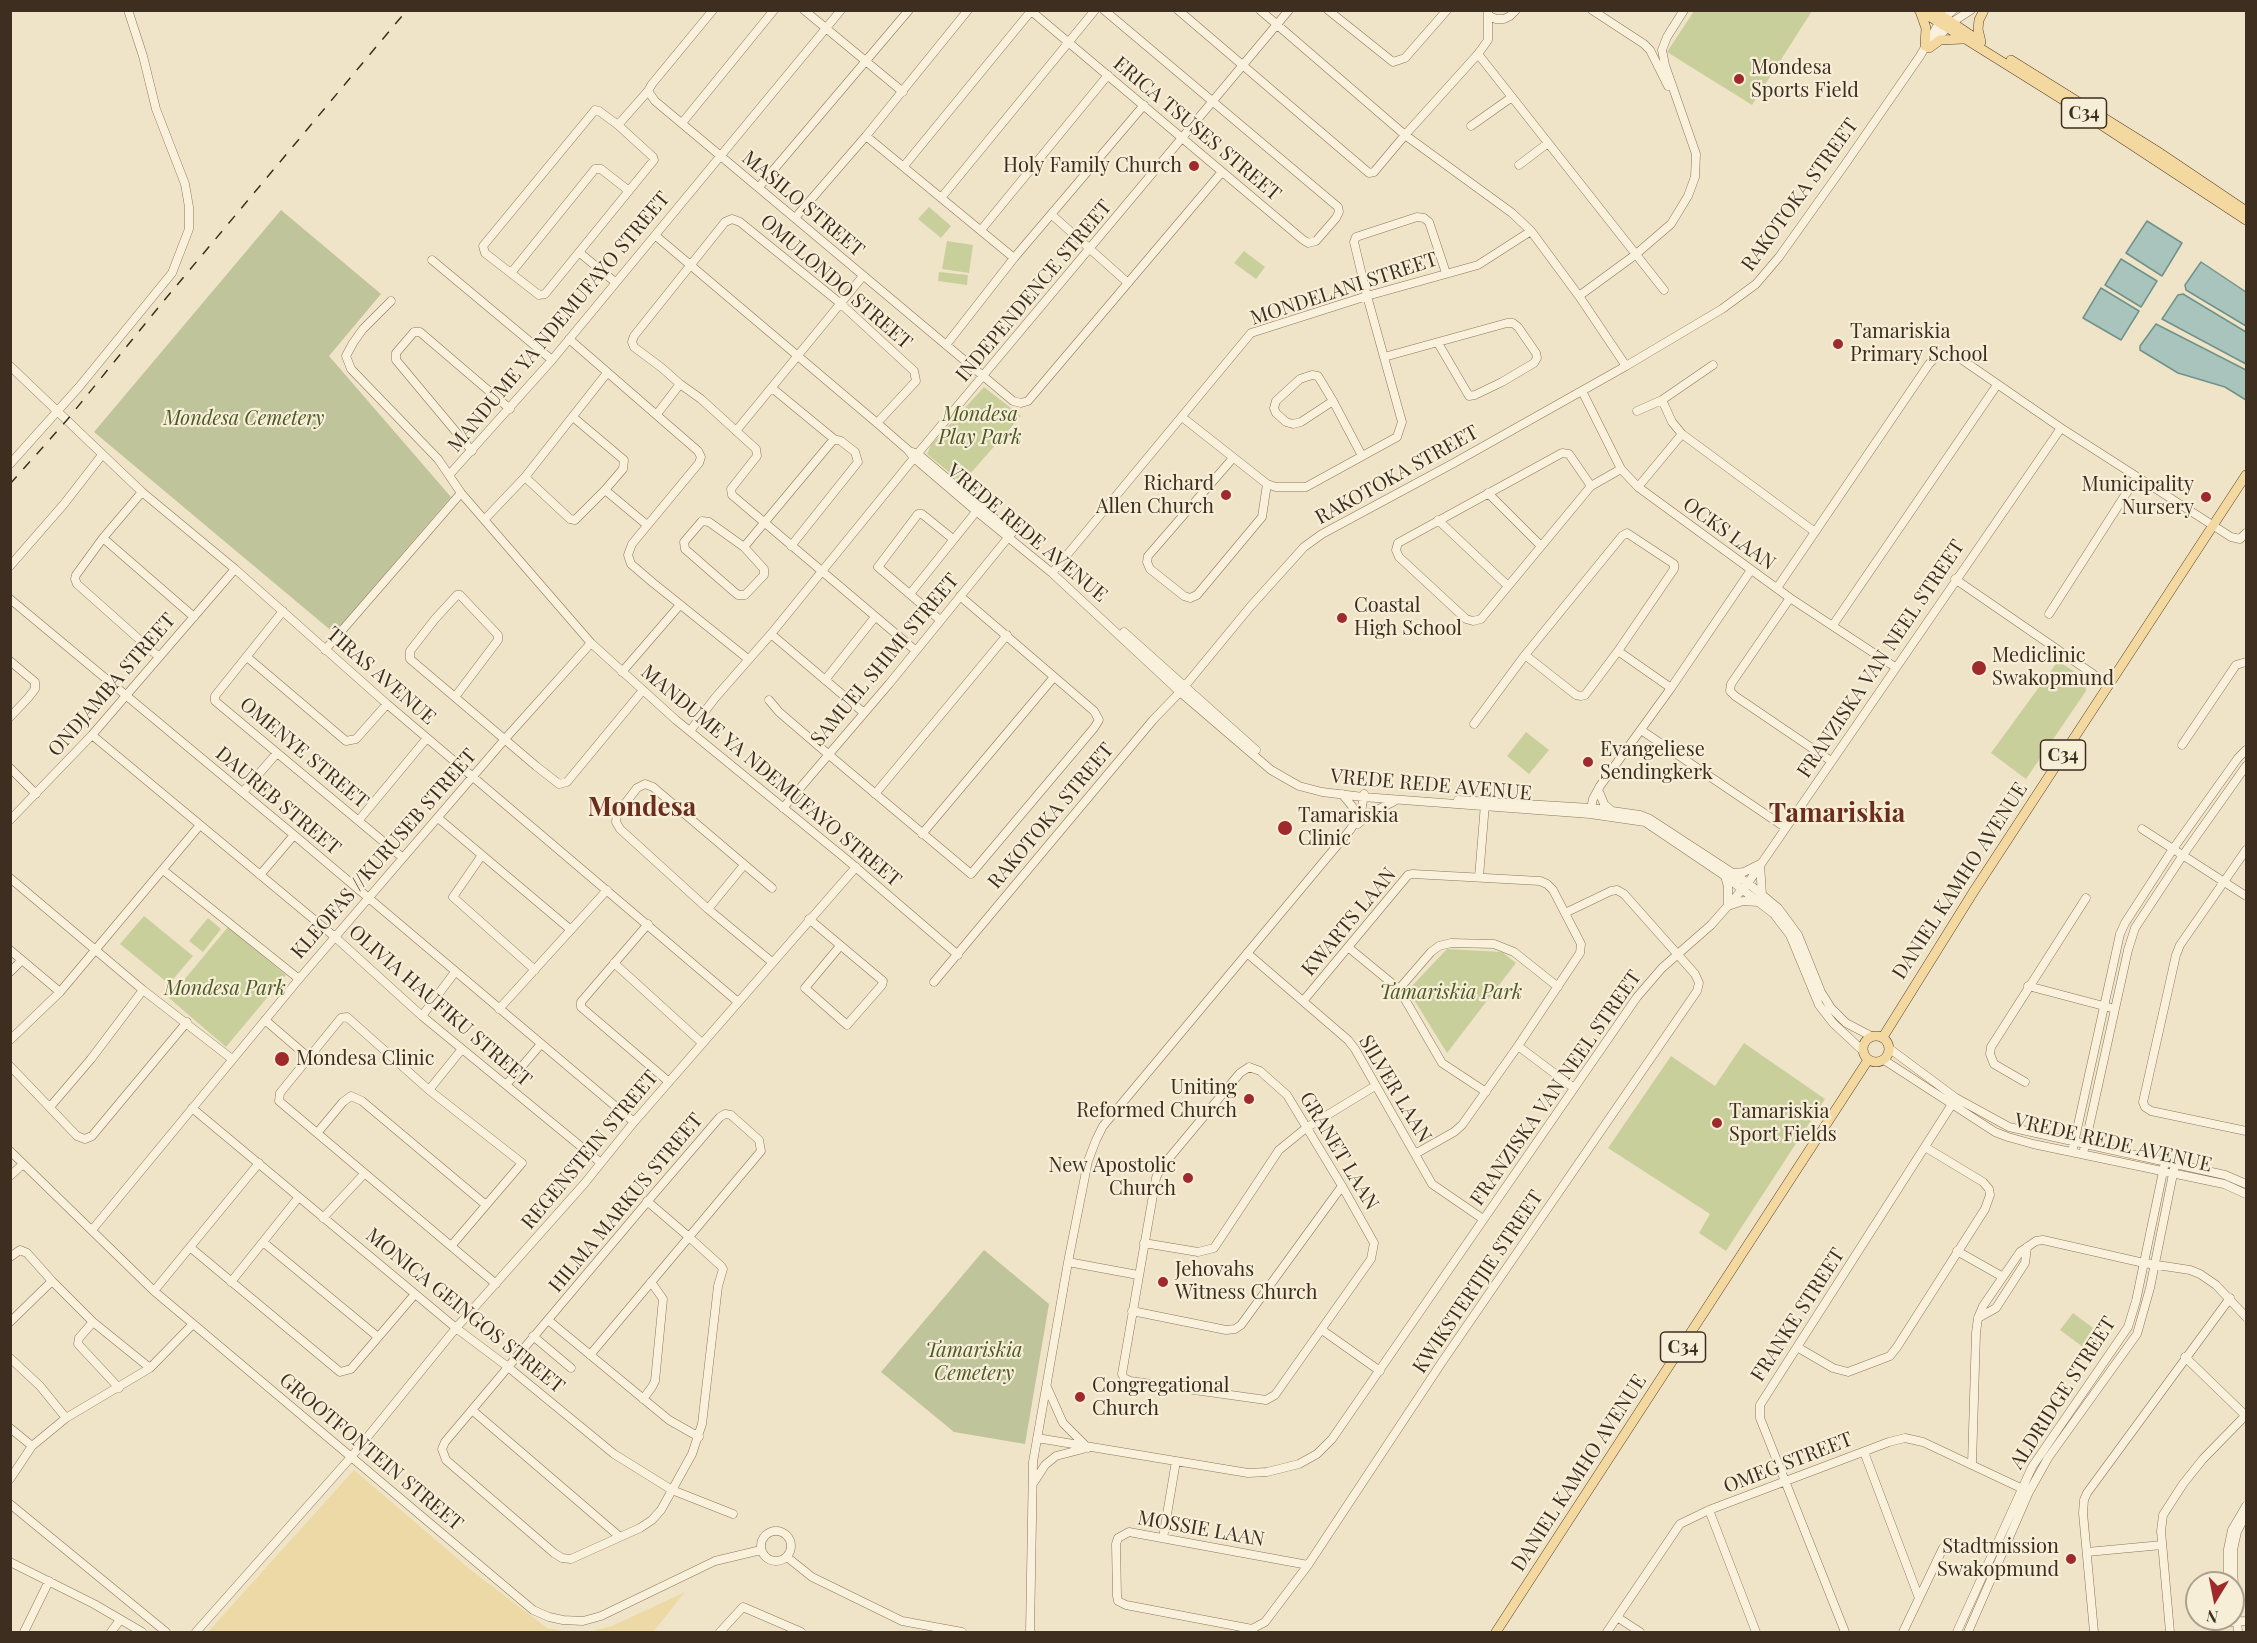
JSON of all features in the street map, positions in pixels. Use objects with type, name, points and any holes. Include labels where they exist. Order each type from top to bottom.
[{"type":"main road","name":"C34","points":[[1933,10],[1966,40],[2247,219]]},
{"type":"main road","points":[[1981,42],[1978,29],[1984,10]]},
{"type":"main road","name":"C34","points":[[1920,11],[1981,42],[2247,211]]},
{"type":"main road","points":[[1920,11],[1926,28],[1927,47],[1940,40],[1966,40]]},
{"type":"main road","name":"DANIEL KAMHO AVENUE","points":[[1883,1037],[1974,891],[2247,475]]},
{"type":"main road","points":[[1871,1036],[1883,1037],[1888,1042],[1890,1049],[1884,1060],[1879,1062],[1868,1060],[1863,1051],[1864,1042],[1871,1036]]},
{"type":"main road","name":"DANIEL KAMHO AVENUE","points":[[1496,1632],[1868,1060]]},
{"type":"street","points":[[10,464],[79,387],[172,273],[189,229],[189,207],[185,184],[156,109],[143,56],[128,10]]},
{"type":"street","points":[[618,125],[713,10]]},
{"type":"street","points":[[682,123],[774,10]]},
{"type":"street","points":[[804,10],[903,92]]},
{"type":"street","name":"MANDUME YA NDEMUFAYO STREET","points":[[841,10],[552,360],[450,474],[461,492],[591,643],[690,731],[856,867],[958,955]]},
{"type":"street","points":[[759,187],[909,10]]},
{"type":"street","points":[[795,218],[903,92],[968,10]]},
{"type":"street","points":[[941,198],[1095,10]]},
{"type":"street","points":[[1104,10],[1212,102]]},
{"type":"street","points":[[1178,10],[1369,173],[1374,172],[1478,54],[1488,40],[1489,13]]},
{"type":"street","points":[[1260,10],[1405,135],[1494,198],[1531,231],[1579,296],[1626,366]]},
{"type":"street","name":"INDEPENDENCE STREET","points":[[690,731],[820,571],[1289,10]]},
{"type":"street","points":[[1328,10],[1394,62],[1405,58],[1447,10]]},
{"type":"street","points":[[1489,13],[1496,19],[1504,19],[1516,10]]},
{"type":"street","points":[[1592,10],[1650,50],[1681,114]]},
{"type":"street","points":[[1579,296],[1635,255],[1671,224],[1688,196],[1695,177],[1696,154],[1681,114],[1662,50],[1667,37],[1684,10]]},
{"type":"street","name":"RAKOTOKA STREET","points":[[934,982],[1153,720],[1182,690],[1250,607],[1313,540],[1626,366],[1722,309],[1756,284],[1779,257],[1953,10]]},
{"type":"street","name":"RAKOTOKA STREET","points":[[1945,23],[1971,10]]},
{"type":"street","points":[[904,166],[1030,11]]},
{"type":"street","name":"ERICA TSUSES STREET","points":[[1030,11],[1144,105],[1221,173],[1308,243],[1316,241],[1340,212],[1338,207],[1212,102]]},
{"type":"street","points":[[1478,54],[1664,290]]},
{"type":"street","points":[[981,230],[1108,75]]},
{"type":"street","name":"MASILO STREET","points":[[648,91],[655,102],[1013,401],[1021,403],[1028,401],[1128,284]]},
{"type":"street","points":[[1471,126],[1512,97]]},
{"type":"street","points":[[946,345],[1014,258],[1144,105]]},
{"type":"street","points":[[599,111],[653,156],[652,165],[629,191],[545,294],[539,295],[532,291],[485,253],[483,246],[592,112],[599,111]]},
{"type":"street","points":[[866,136],[1014,258]]},
{"type":"street","points":[[1519,165],[1548,143]]},
{"type":"street","points":[[511,273],[595,169],[601,169],[629,191]]},
{"type":"street","points":[[1052,215],[1128,284],[1221,173]]},
{"type":"street","points":[[1182,417],[1267,484],[1276,487],[1306,487],[1397,437],[1401,430],[1402,422],[1354,242],[1356,237],[1417,217],[1424,218],[1430,222],[1446,273]]},
{"type":"street","name":"OMULONDO STREET","points":[[691,267],[725,222],[732,219],[740,222],[840,303],[916,375],[916,381],[877,423]]},
{"type":"street","name":"MONDELANI STREET","points":[[1053,571],[1251,333],[1485,262],[1531,231]]},
{"type":"street","name":"VREDE REDE AVENUE","points":[[656,236],[1053,571],[1271,770],[1299,786],[1342,794],[1485,805]]},
{"type":"street","points":[[580,253],[615,282]]},
{"type":"street","points":[[432,260],[552,360]]},
{"type":"street","points":[[691,267],[658,304],[634,336],[632,342],[634,347],[701,399],[756,449],[757,456],[731,492],[790,546],[915,650]]},
{"type":"street","points":[[736,432],[863,276]]},
{"type":"street","points":[[391,301],[363,329],[346,356],[351,369],[450,474]]},
{"type":"street","points":[[1384,357],[1513,323],[1530,344],[1537,358],[1534,363],[1502,382],[1468,396],[1438,344]]},
{"type":"street","points":[[472,451],[396,360],[396,352],[414,332],[420,332],[510,409]]},
{"type":"street","points":[[569,339],[698,451],[701,457],[699,463],[632,544],[628,555],[631,564],[679,606],[748,659]]},
{"type":"street","points":[[1777,588],[1929,364],[1939,354],[1947,354],[1961,360],[2136,478],[2236,540],[2243,538],[2247,533]]},
{"type":"street","points":[[1637,411],[1662,400],[1713,365]]},
{"type":"street","name":"TIRAS AVENUE","points":[[10,366],[142,492],[235,569],[387,704],[738,1002]]},
{"type":"street","points":[[485,519],[525,477],[607,373]]},
{"type":"street","points":[[1333,401],[1301,422],[1293,424],[1286,422],[1274,408],[1276,401],[1300,379],[1312,375],[1318,376],[1333,401],[1362,456]]},
{"type":"street","points":[[657,414],[680,384]]},
{"type":"street","points":[[1833,625],[1997,385]]},
{"type":"street","points":[[772,388],[834,439],[841,441],[855,452],[858,462],[790,546]]},
{"type":"street","name":"OCKS LAAN","points":[[1582,391],[1621,469],[1638,487],[1790,598],[1895,667]]},
{"type":"street","points":[[1662,400],[1665,410],[1682,434],[1815,532]]},
{"type":"street","points":[[525,477],[570,519],[578,518],[623,469],[624,460],[573,417]]},
{"type":"street","name":"FRANZISKA VAN NEEL STREET","points":[[1037,1438],[1248,1473],[1267,1472],[1299,1464],[1317,1454],[1332,1439],[1380,1371],[1644,988],[1711,925],[1746,886],[2061,428]]},
{"type":"street","points":[[1638,487],[1682,434]]},
{"type":"street","points":[[744,547],[834,439]]},
{"type":"street","points":[[1591,486],[1566,453],[1536,466],[1438,520],[1398,543],[1396,550],[1399,557],[1466,619],[1473,621],[1481,619],[1591,486],[1621,469]]},
{"type":"street","points":[[10,566],[64,504],[102,454]]},
{"type":"street","points":[[1233,458],[1148,556],[1149,568],[1184,596],[1190,598],[1197,595],[1262,517],[1267,484]]},
{"type":"street","points":[[2049,614],[2136,478]]},
{"type":"street","points":[[605,490],[647,525]]},
{"type":"street","points":[[142,492],[103,538],[76,575],[77,584],[159,657]]},
{"type":"street","points":[[325,650],[461,492]]},
{"type":"street","points":[[1488,493],[1541,546]]},
{"type":"street","points":[[910,594],[978,509]]},
{"type":"street","points":[[940,620],[880,571],[878,564],[918,514],[922,514],[953,539]]},
{"type":"street","points":[[1438,520],[1508,586]]},
{"type":"street","points":[[702,521],[705,521],[744,547],[764,571],[764,575],[742,596],[713,574],[684,545],[688,536],[702,521]]},
{"type":"street","points":[[1474,724],[1525,655],[1622,536],[1627,533],[1674,564],[1674,569],[1585,695],[1576,695],[1525,655]]},
{"type":"street","name":"SAMUEL SHIMI STREET","points":[[783,808],[889,684],[1010,535]]},
{"type":"street","points":[[103,538],[194,617]]},
{"type":"street","name":"ONDJAMBA STREET","points":[[10,819],[92,735],[235,569]]},
{"type":"street","points":[[1594,812],[1600,790],[1751,570]]},
{"type":"street","points":[[1955,579],[2109,685]]},
{"type":"street","points":[[455,697],[498,640],[498,635],[457,595],[435,619],[408,655],[410,659],[455,697],[505,739],[544,772],[559,784],[564,784],[643,690]]},
{"type":"street","points":[[770,700],[779,712],[971,874],[1099,720],[1094,711],[960,596]]},
{"type":"street","points":[[1790,598],[1731,684],[1730,691],[1832,761]]},
{"type":"street","name":"DAUREB STREET","points":[[10,599],[634,1122]]},
{"type":"street","points":[[622,672],[679,606]]},
{"type":"street","name":"OMENYE STREET","points":[[283,611],[214,699],[403,858]]},
{"type":"street","points":[[825,680],[875,617]]},
{"type":"street","points":[[771,634],[864,712]]},
{"type":"street","points":[[875,794],[1007,635]]},
{"type":"street","name":"KLEOFAS //KURUSEB STREET","points":[[92,1230],[299,979],[505,739],[591,643]]},
{"type":"street","points":[[1618,651],[1671,688]]},
{"type":"street","points":[[247,657],[346,741],[356,739],[387,704]]},
{"type":"street","points":[[10,661],[35,682],[35,689],[10,717]]},
{"type":"street","points":[[2182,745],[2236,665],[2247,662]]},
{"type":"street","points":[[922,834],[1054,677]]},
{"type":"street","name":"VREDE REDE AVENUE","points":[[1182,690],[1274,766],[1300,781],[1397,800],[1614,812],[1650,819],[1729,875]]},
{"type":"street","points":[[1641,730],[1785,828]]},
{"type":"street","name":"OLIVIA HAUFIKU STREET","points":[[92,735],[335,937],[422,1016],[601,1163]]},
{"type":"street","points":[[359,820],[427,738]]},
{"type":"street","points":[[2072,1152],[2120,934],[2173,849],[2238,758],[2247,750]]},
{"type":"street","points":[[243,792],[277,753]]},
{"type":"street","points":[[2083,1154],[2128,950],[2135,928],[2183,855],[2247,766]]},
{"type":"street","points":[[10,768],[36,794]]},
{"type":"street","points":[[772,888],[654,787],[645,784],[637,788],[617,814],[616,822],[620,829],[708,909],[772,962]]},
{"type":"street","points":[[1600,790],[1604,804],[1614,812]]},
{"type":"street","points":[[1342,794],[1354,812],[1350,830]]},
{"type":"street","points":[[1030,1632],[1032,1484],[1037,1438],[1088,1161],[1103,1126],[1350,830],[1361,813],[1364,795]]},
{"type":"street","points":[[1350,830],[1369,814],[1397,800]]},
{"type":"street","points":[[1479,877],[1485,805]]},
{"type":"street","name":"VREDE REDE AVENUE","points":[[1594,812],[1645,822],[1746,886],[1760,898],[1790,935],[1817,1001],[1825,1014],[1863,1051]]},
{"type":"street","points":[[438,818],[571,930]]},
{"type":"street","points":[[10,1040],[60,992],[200,825]]},
{"type":"street","points":[[2142,830],[2247,896]]},
{"type":"street","points":[[260,875],[294,835]]},
{"type":"street","points":[[2247,850],[2180,945],[2143,1102],[2145,1107],[2151,1111],[2247,1131]]},
{"type":"street","points":[[482,855],[453,897],[535,970]]},
{"type":"street","points":[[1760,864],[1760,898],[1728,906],[1729,875],[1744,873],[1760,864]]},
{"type":"street","points":[[708,909],[744,865]]},
{"type":"street","name":"REGENSTEIN STREET","points":[[196,1632],[352,1456],[456,1328],[856,867]]},
{"type":"street","points":[[163,870],[299,979]]},
{"type":"street","name":"KWARTS LAAN","points":[[1304,1000],[1408,875],[1540,881],[1553,890],[1581,944],[1581,949],[1558,987],[1462,1125],[1415,1154]]},
{"type":"street","points":[[10,878],[142,990],[187,1022],[232,1059]]},
{"type":"street","points":[[499,1009],[608,890]]},
{"type":"street","name":"KWIKSTERTJIE STREET","points":[[1259,1627],[1308,1565],[1442,1362],[1697,991],[1699,983],[1695,974],[1624,894],[1617,890],[1611,891],[1565,913]]},
{"type":"street","name":"VREDE REDE AVENUE","points":[[1760,898],[1778,908],[1793,926],[1821,992],[1831,1008],[1846,1023],[1871,1036]]},
{"type":"street","points":[[2025,1082],[1994,1064],[1990,1054],[1991,1047],[2086,898]]},
{"type":"street","points":[[809,919],[883,981],[847,1025],[805,988],[840,945]]},
{"type":"street","points":[[648,924],[581,1002],[581,1007],[669,1082]]},
{"type":"street","points":[[1399,989],[1431,952],[1439,946],[1451,943],[1494,944],[1514,952],[1558,987]]},
{"type":"street","points":[[1349,948],[1399,989],[1442,1063],[1486,1092]]},
{"type":"street","points":[[10,951],[60,992]]},
{"type":"street","name":"SILVER LAAN","points":[[1247,953],[1348,1040],[1432,1185],[1483,1219]]},
{"type":"street","points":[[10,972],[22,960]]},
{"type":"street","points":[[614,963],[702,1043]]},
{"type":"street","points":[[422,1016],[455,972]]},
{"type":"street","points":[[2028,986],[2115,1009]]},
{"type":"street","points":[[50,1107],[91,1059],[142,990]]},
{"type":"street","points":[[452,1245],[522,1163],[429,1090],[347,1017],[341,1018],[280,1093],[279,1101],[496,1284]]},
{"type":"street","points":[[265,1020],[308,1057]]},
{"type":"street","points":[[10,1066],[77,1136],[85,1139],[92,1136],[187,1022]]},
{"type":"street","points":[[506,1085],[542,1044]]},
{"type":"street","points":[[1518,1046],[1574,1088]]},
{"type":"street","points":[[429,1090],[462,1049]]},
{"type":"street","name":"VREDE REDE AVENUE","points":[[1890,1049],[1995,1132],[2072,1152],[2224,1184],[2247,1194]]},
{"type":"street","name":"VREDE REDE AVENUE","points":[[1884,1060],[1954,1101],[2009,1127],[2225,1175],[2247,1184]]},
{"type":"street","name":"GRANET LAAN","points":[[1250,1067],[1260,1071],[1287,1095],[1342,1186],[1374,1243],[1371,1259],[1275,1395],[1266,1400],[1256,1400],[1130,1381],[1124,1378],[1122,1374],[1132,1311],[1156,1178],[1160,1168],[1239,1073],[1250,1067]]},
{"type":"street","points":[[1144,1243],[1198,1252],[1214,1248],[1279,1150],[1306,1128],[1375,1086]]},
{"type":"street","points":[[318,1132],[343,1102],[351,1096],[362,1101],[486,1205]]},
{"type":"street","name":"FRANKE STREET","points":[[1845,1632],[1760,1418],[1759,1409],[1764,1397],[1954,1101]]},
{"type":"street","name":"MONICA GEINGOS STREET","points":[[192,1108],[456,1328],[508,1367],[614,1454],[672,1490],[733,1514]]},
{"type":"street","name":"HILMA MARKUS STREET","points":[[590,1355],[761,1151],[759,1140],[730,1115],[725,1114],[720,1117],[445,1442],[443,1455],[562,1558],[572,1559],[620,1537]]},
{"type":"street","points":[[1797,1347],[1841,1371],[1848,1372],[1890,1356],[1958,1251],[1984,1209],[1990,1195],[1989,1189],[1983,1182],[1925,1147]]},
{"type":"street","name":"GROOTFONTEIN STREET","points":[[10,1151],[154,1291],[533,1610],[549,1617],[583,1621],[600,1616],[715,1560],[761,1550]]},
{"type":"street","name":"ALDRIDGE STREET","points":[[1968,1632],[2040,1453],[2128,1327],[2134,1312],[2165,1162]]},
{"type":"street","points":[[10,1176],[23,1164]]},
{"type":"street","points":[[154,1291],[259,1164]]},
{"type":"street","name":"ALDRIDGE STREET","points":[[1957,1632],[2025,1490],[2137,1334],[2144,1313],[2175,1164]]},
{"type":"street","points":[[323,1218],[364,1173]]},
{"type":"street","points":[[1132,1311],[1226,1330],[1235,1329],[1241,1325],[1342,1186]]},
{"type":"street","points":[[231,1282],[298,1198]]},
{"type":"street","points":[[472,1410],[620,1537],[652,1520],[661,1510],[699,1437],[718,1286],[723,1269],[647,1201]]},
{"type":"street","points":[[1972,1464],[1978,1318],[1983,1306],[2020,1252],[2036,1241],[2043,1240],[2200,1274],[2230,1298],[2247,1317]]},
{"type":"street","points":[[263,1242],[378,1337]]},
{"type":"street","points":[[1978,1318],[1996,1308],[2025,1263],[2027,1247]]},
{"type":"street","points":[[190,1248],[340,1372],[351,1369],[415,1294]]},
{"type":"street","points":[[10,1257],[17,1251],[25,1251],[51,1281],[93,1322],[150,1368]]},
{"type":"street","points":[[1958,1251],[2004,1277]]},
{"type":"street","points":[[1068,1262],[1138,1275]]},
{"type":"street","points":[[10,1322],[51,1281]]},
{"type":"street","points":[[643,1399],[655,1381],[663,1299],[651,1282]]},
{"type":"street","points":[[2094,1632],[2083,1513],[2087,1493],[2230,1298]]},
{"type":"street","points":[[548,1320],[669,1420],[699,1437]]},
{"type":"street","points":[[93,1322],[79,1338],[78,1344],[119,1388]]},
{"type":"street","points":[[10,1479],[32,1446],[66,1418],[150,1368],[193,1324]]},
{"type":"street","points":[[1322,1330],[1380,1371]]},
{"type":"street","points":[[533,1336],[571,1368]]},
{"type":"street","points":[[2170,1632],[2161,1522],[2168,1507],[2203,1459],[2246,1415],[2185,1357]]},
{"type":"street","points":[[10,1358],[40,1386],[66,1418]]},
{"type":"street","points":[[1046,1386],[1063,1423],[1088,1448]]},
{"type":"street","points":[[2059,1426],[2068,1431]]},
{"type":"street","points":[[10,1428],[32,1446]]},
{"type":"street","name":"OMEG STREET","points":[[1607,1632],[1680,1524],[1709,1510],[1905,1438],[1923,1442],[2025,1490]]},
{"type":"street","points":[[1032,1484],[1045,1465],[1056,1456],[1088,1448]]},
{"type":"street","points":[[1864,1452],[1919,1598]]},
{"type":"street","points":[[1163,1538],[1176,1461]]},
{"type":"street","points":[[10,1504],[166,1632]]},
{"type":"street","points":[[2228,1571],[2228,1549],[2247,1506]]},
{"type":"street","points":[[1709,1510],[1756,1632]]},
{"type":"street","points":[[2233,1571],[2234,1531],[2247,1514]]},
{"type":"street","points":[[776,1531],[783,1532],[787,1536],[792,1545],[787,1557],[782,1560],[771,1560],[763,1554],[761,1543],[766,1534],[776,1531]]},
{"type":"street","points":[[2234,1531],[2247,1538]]},
{"type":"street","name":"MOSSIE LAAN","points":[[1259,1627],[1252,1629],[1122,1604],[1117,1596],[1116,1544],[1118,1538],[1129,1532],[1308,1565]]},
{"type":"street","points":[[2087,1551],[2162,1545]]},
{"type":"street","points":[[1903,1632],[1943,1548]]},
{"type":"street","points":[[787,1557],[812,1577],[902,1621],[962,1632]]},
{"type":"street","points":[[10,1562],[94,1604],[142,1632]]},
{"type":"street","points":[[10,1570],[19,1565]]},
{"type":"street","points":[[24,1632],[49,1581]]},
{"type":"street","points":[[720,1632],[743,1607],[801,1632]]},
{"type":"street","points":[[1617,1617],[1640,1632]]},
{"type":"street","points":[[111,1632],[120,1620]]},
{"type":"green space","name":"Mondesa Sports Field","points":[[1694,11],[1812,11],[1752,105],[1667,52]]},
{"type":"green space","points":[[929,207],[951,226],[941,238],[918,219]]},
{"type":"green space","name":"Mondesa Cemetery","points":[[281,210],[381,294],[329,356],[451,497],[334,633],[94,432]]},
{"type":"green space","points":[[947,241],[973,245],[969,273],[942,269]]},
{"type":"green space","points":[[1244,251],[1265,267],[1256,279],[1234,263]]},
{"type":"green space","points":[[939,272],[968,275],[967,285],[938,281]]},
{"type":"green space","name":"Mondesa Play Park","points":[[984,387],[1021,416],[962,483],[927,454],[931,445]]},
{"type":"green space","points":[[2058,661],[2084,678],[2086,691],[2026,779],[1991,753]]},
{"type":"green space","points":[[1526,732],[1549,750],[1529,774],[1507,756]]},
{"type":"green space","points":[[144,916],[193,956],[169,984],[120,944]]},
{"type":"green space","points":[[208,918],[221,929],[203,952],[189,941]]},
{"type":"green space","name":"Mondesa Park","points":[[228,927],[286,975],[226,1047],[169,998]]},
{"type":"green space","name":"Tamariskia Park","points":[[1447,949],[1502,952],[1516,963],[1447,1053],[1408,990]]},
{"type":"green space","name":"Tamariskia Sport Fields","points":[[1744,1043],[1825,1099],[1726,1251],[1699,1233],[1710,1214],[1608,1148],[1671,1056],[1715,1086]]},
{"type":"green space","name":"Tamariskia Cemetery","points":[[984,1250],[1049,1304],[1025,1444],[954,1432],[881,1372]]},
{"type":"green space","points":[[2073,1313],[2104,1336],[2091,1353],[2060,1330]]},
{"type":"sand","points":[[354,1470],[472,1571],[547,1628],[568,1632],[208,1632]]},
{"type":"sand","points":[[685,1592],[653,1632],[588,1632],[612,1626]]},
{"type":"water","points":[[2147,221],[2182,243],[2162,276],[2126,253]]},
{"type":"water","points":[[2121,259],[2157,281],[2141,307],[2105,285]]},
{"type":"water","points":[[2201,262],[2246,292],[2246,326],[2186,290],[2185,285]]},
{"type":"water","points":[[2101,288],[2139,311],[2121,340],[2083,318]]},
{"type":"water","points":[[2183,294],[2246,332],[2246,364],[2162,319],[2178,295]]},
{"type":"water","points":[[2156,324],[2246,370],[2246,400],[2225,387],[2178,373],[2140,350],[2140,346]]},
{"type":"railway","points":[[10,484],[67,420],[407,10]]},
{"type":"place","name":"Mondesa Sports Field","points":[[1739,79]]},
{"type":"place","name":"Holy Family Church","points":[[1194,166]]},
{"type":"place","name":"Tamariskia Primary School","points":[[1838,344]]},
{"type":"place","name":"Richard Allen Church","points":[[1226,495]]},
{"type":"place","name":"Municipality Nursery","points":[[2206,497]]},
{"type":"place","name":"Coastal High School","points":[[1342,618]]},
{"type":"place","name":"Mediclinic Swakopmund","points":[[1979,668]]},
{"type":"place","name":"Evangeliese Sendingkerk","points":[[1588,762]]},
{"type":"place","name":"Tamariskia Clinic","points":[[1285,828]]},
{"type":"place","name":"Mondesa Clinic","points":[[282,1059]]},
{"type":"place","name":"Uniting Reformed Church","points":[[1249,1099]]},
{"type":"place","name":"Tamariskia Sport Fields","points":[[1717,1123]]},
{"type":"place","name":"New Apostolic Church","points":[[1188,1178]]},
{"type":"place","name":"Jehovahs Witness Church","points":[[1163,1282]]},
{"type":"place","name":"Congregational Church","points":[[1080,1397]]},
{"type":"place","name":"Stadtmission Swakopmund","points":[[2071,1559]]},
{"type":"district","name":"Mondesa","points":[[642,808]]},
{"type":"district","name":"Tamariskia","points":[[1837,814]]}]
